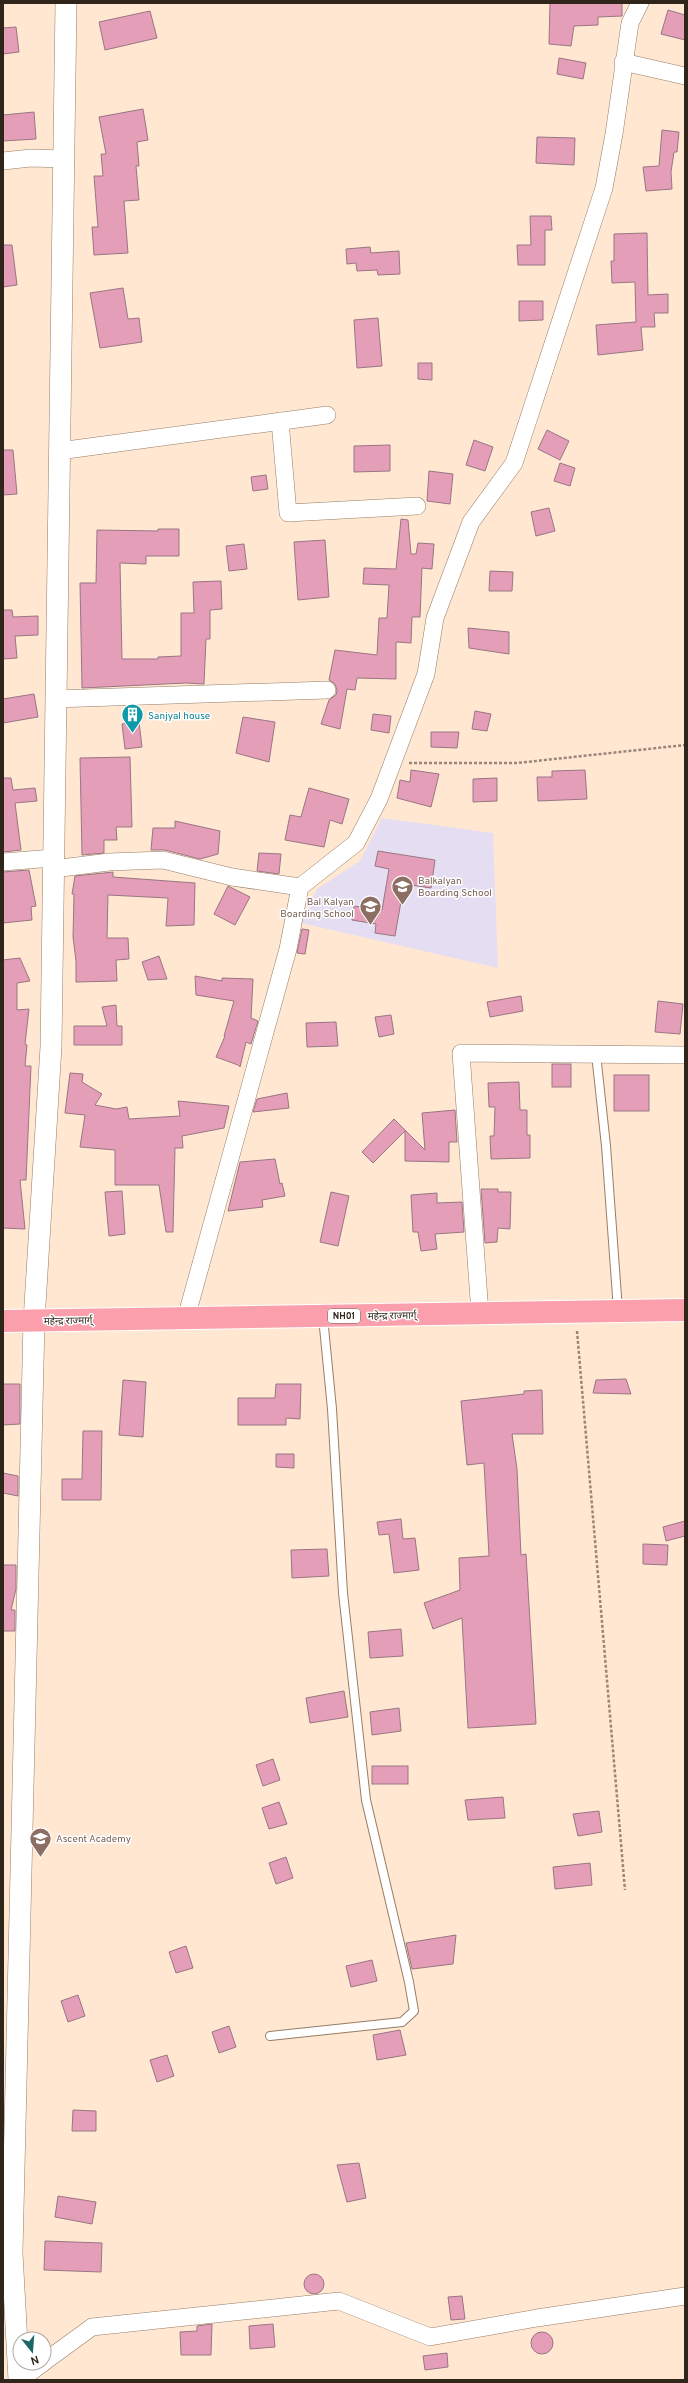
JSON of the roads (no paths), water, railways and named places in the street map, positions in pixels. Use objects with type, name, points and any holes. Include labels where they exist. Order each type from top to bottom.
[{"type":"highway","name":"महेन्द्र राज्मार्ग्","points":[[3,1321],[685,1310]]},
{"type":"street","points":[[20,2380],[12,2253],[34,1321],[50,1047],[66,3]]},
{"type":"street","points":[[186,1318],[288,949],[300,887],[356,843],[379,799],[426,674],[435,618],[471,522],[514,463],[604,188],[614,134],[623,62],[630,23],[640,3]]},
{"type":"street","points":[[623,62],[685,76]]},
{"type":"street","points":[[3,161],[31,158],[63,159]]},
{"type":"street","points":[[59,450],[327,415]]},
{"type":"street","points":[[280,421],[288,513],[417,506]]},
{"type":"street","points":[[56,699],[327,690]]},
{"type":"street","points":[[3,862],[53,863],[163,860],[232,877],[300,887]]},
{"type":"street","points":[[480,1313],[461,1054],[685,1055]]},
{"type":"street","points":[[52,2357],[92,2327],[339,2301],[430,2337],[536,2318],[685,2296]]},
{"type":"street","points":[[20,2380],[33,2371]]},
{"type":"lane","points":[[596,1054],[606,1146],[618,1311]]},
{"type":"lane","points":[[270,2036],[402,2022],[414,2011],[409,1982],[366,1800],[343,1593],[332,1408],[323,1317]]},
{"type":"place","name":"Sanjyal house","points":[[132,734]]},
{"type":"place","name":"Balkalyan Boarding School","points":[[402,906]]},
{"type":"place","name":"Bal Kalyan Boarding School","points":[[370,926]]},
{"type":"place","name":"Ascent Academy","points":[[41,1858]]}]
